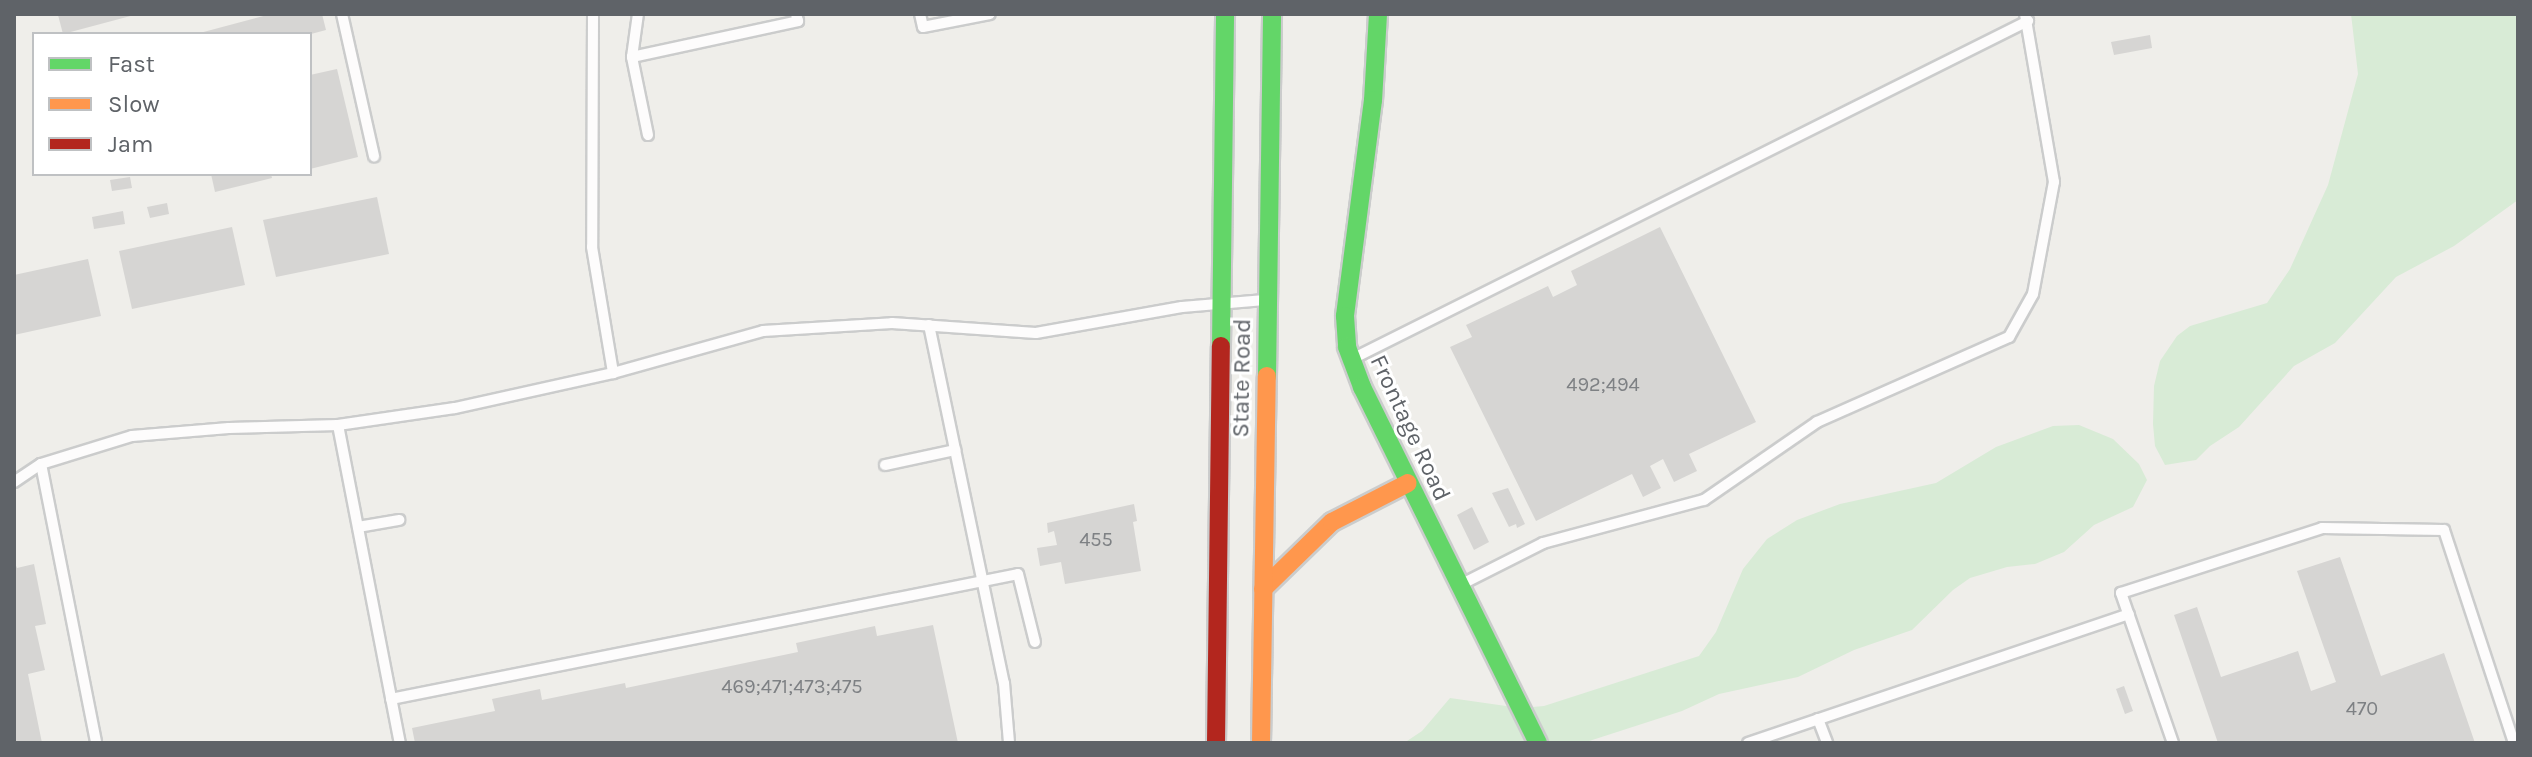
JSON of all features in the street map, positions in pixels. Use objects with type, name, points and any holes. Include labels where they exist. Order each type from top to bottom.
[{"type":"main road","name":"State Road","points":[[1216,743],[1225,14]]},
{"type":"main road","name":"State Road","points":[[1261,743],[1272,14]]},
{"type":"main road","name":"Frontage Road","points":[[1378,14],[1373,100],[1345,316],[1351,360],[1408,483],[1538,743]]},
{"type":"main road","points":[[1263,589],[1332,522],[1408,483]]},
{"type":"lane","points":[[342,14],[374,156]]},
{"type":"lane","points":[[593,14],[592,247],[613,373]]},
{"type":"lane","points":[[638,14],[632,57],[648,135]]},
{"type":"lane","points":[[632,57],[798,21],[796,14]]},
{"type":"lane","points":[[920,14],[923,27],[990,14]]},
{"type":"lane","points":[[1351,360],[2026,18],[2054,182],[2033,294],[2009,337],[1817,422],[1704,500],[1543,543],[1460,585]]},
{"type":"lane","points":[[14,482],[41,464],[132,436],[229,428],[338,425],[455,408],[613,373],[763,331],[892,323],[1036,333],[1221,302],[1267,300]]},
{"type":"lane","points":[[929,325],[1004,683],[1009,743]]},
{"type":"lane","points":[[338,425],[400,743]]},
{"type":"lane","points":[[885,465],[955,450]]},
{"type":"lane","points":[[41,464],[96,743]]},
{"type":"lane","points":[[358,527],[399,520]]},
{"type":"lane","points":[[2173,743],[2121,593],[2322,528],[2444,530],[2514,743]]},
{"type":"lane","points":[[391,699],[1018,574],[1035,642]]},
{"type":"lane","points":[[1748,743],[2129,614]]},
{"type":"lane","points":[[1818,719],[1827,743]]},
{"type":"green space","points":[[2351,14],[2518,14],[2518,200],[2454,246],[2396,277],[2335,343],[2294,366],[2239,427],[2210,446],[2196,460],[2165,465],[2155,446],[2153,424],[2154,386],[2160,361],[2177,336],[2190,326],[2267,303],[2290,269],[2328,185],[2358,74]]},
{"type":"green space","points":[[2079,425],[2113,439],[2139,464],[2147,480],[2133,507],[2094,525],[2064,552],[2035,564],[2007,567],[1970,578],[1953,590],[1912,630],[1854,650],[1798,677],[1719,694],[1682,711],[1583,743],[1404,743],[1422,731],[1450,698],[1520,708],[1544,706],[1699,656],[1716,632],[1743,569],[1767,539],[1797,520],[1840,504],[1936,483],[1996,447],[2053,426]]},
{"type":"building","points":[[60,14],[138,14],[62,32]]},
{"type":"building","points":[[271,14],[322,14],[326,30],[312,34],[204,32]]},
{"type":"building","points":[[2150,35],[2152,48],[2114,55],[2111,42]]},
{"type":"building","points":[[337,69],[358,157],[312,168],[312,75]]},
{"type":"building","points":[[211,176],[272,176],[272,178],[215,192]]},
{"type":"building","points":[[130,177],[132,188],[112,191],[110,180]]},
{"type":"building","points":[[377,197],[389,254],[276,277],[263,220]]},
{"type":"building","points":[[167,203],[169,214],[150,218],[147,207]]},
{"type":"building","points":[[123,211],[125,224],[94,229],[92,217]]},
{"type":"building","points":[[232,227],[245,285],[132,309],[119,251]]},
{"type":"building","points":[[1660,227],[1756,422],[1689,454],[1697,471],[1674,482],[1663,459],[1650,466],[1661,488],[1643,497],[1632,474],[1536,521],[1450,347],[1472,337],[1466,325],[1548,286],[1553,297],[1577,285],[1571,271]]},
{"type":"building","points":[[88,259],[101,316],[14,335],[14,275]]},
{"type":"building","points":[[1508,488],[1525,524],[1517,528],[1516,524],[1509,527],[1492,493]]},
{"type":"building","points":[[1134,504],[1137,521],[1133,522],[1141,571],[1065,584],[1061,562],[1040,566],[1037,548],[1057,545],[1054,531],[1048,533],[1047,523]]},
{"type":"building","points":[[1472,507],[1489,542],[1474,550],[1457,515]]},
{"type":"building","points":[[2340,557],[2381,676],[2444,653],[2475,743],[2218,743],[2174,615],[2197,607],[2221,677],[2298,651],[2311,691],[2336,682],[2297,571]]},
{"type":"building","points":[[14,561],[17,568],[34,564],[46,624],[35,626],[45,670],[28,674],[42,743],[14,743]]},
{"type":"building","points":[[933,625],[958,743],[415,743],[412,728],[495,711],[492,699],[540,689],[542,700],[625,683],[626,688],[798,652],[796,643],[875,626],[877,636]]},
{"type":"building","points":[[2124,686],[2133,711],[2125,714],[2116,689]]},
{"type":"traffic: fast","points":[[1221,346],[1225,14]]},
{"type":"traffic: fast","points":[[1267,376],[1272,14]]},
{"type":"traffic: fast","points":[[1378,14],[1373,100],[1345,316],[1347,347],[1362,387],[1538,743]]},
{"type":"traffic: slow","points":[[1261,743],[1267,376]]},
{"type":"traffic: slow","points":[[1263,589],[1332,522],[1408,483]]},
{"type":"traffic: jam","points":[[1216,743],[1221,346]]}]
